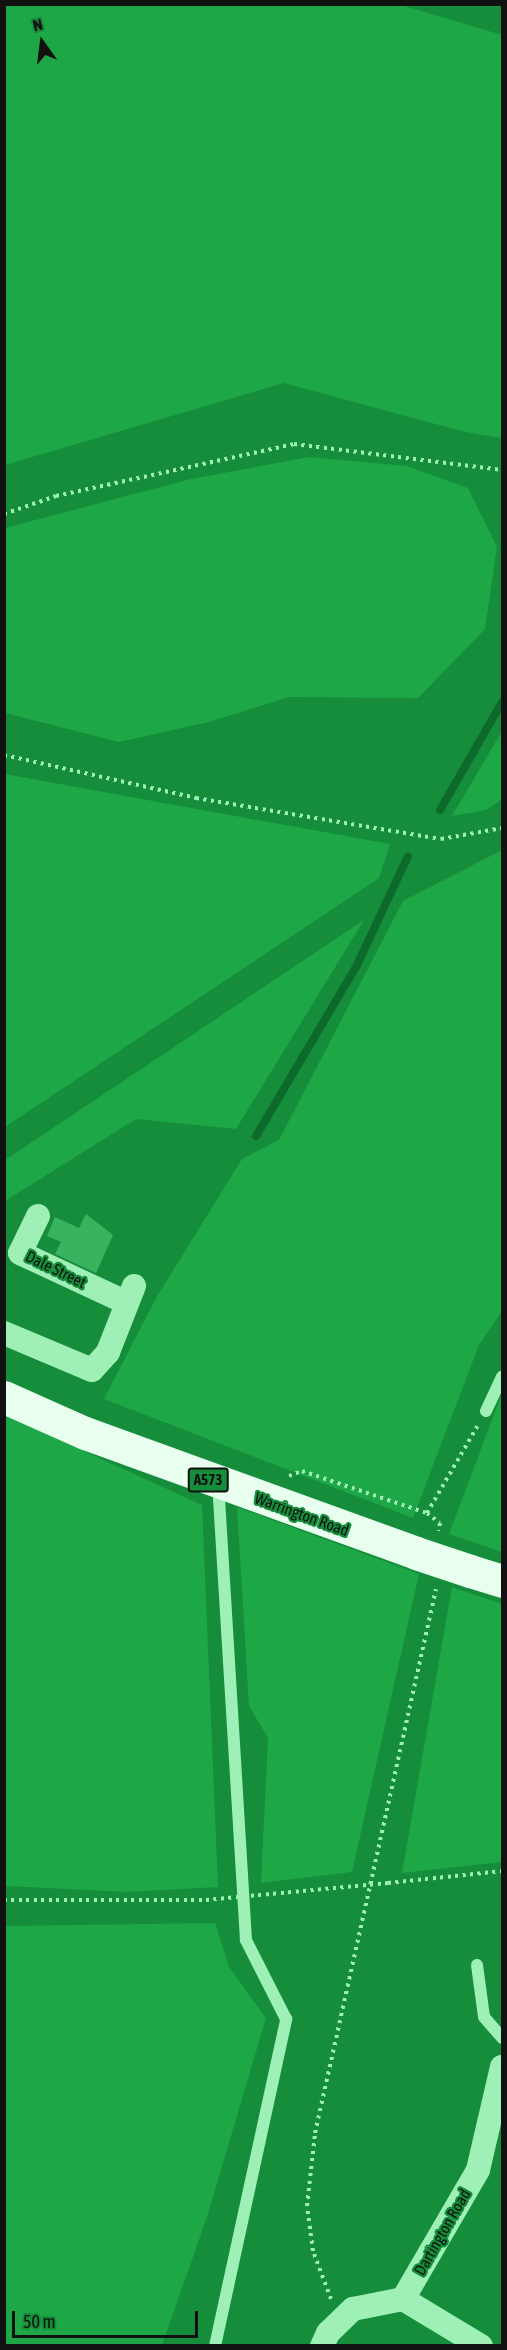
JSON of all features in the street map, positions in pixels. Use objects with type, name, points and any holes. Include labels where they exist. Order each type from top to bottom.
[{"type":"main road","name":"Warrington Road","points":[[4,1397],[85,1433],[268,1502],[428,1544],[470,1571],[502,1581]]},
{"type":"street","name":"Dale Street","points":[[4,1333],[92,1370],[108,1353],[130,1295],[20,1253],[38,1216]]},
{"type":"street","name":"Dartington Road","points":[[403,2300],[478,2170],[502,2067]]},
{"type":"street","points":[[322,2346],[342,2318],[352,2309],[403,2300],[481,2346]]},
{"type":"lane","points":[[486,1411],[502,1376]]},
{"type":"lane","points":[[215,2346],[286,2019],[246,1940],[218,1483]]},
{"type":"lane","points":[[477,1965],[484,2017],[502,2038]]},
{"type":"path","points":[[4,514],[56,496],[294,444],[502,470]]},
{"type":"path","points":[[4,755],[196,798],[441,839],[502,828]]},
{"type":"path","points":[[427,1513],[486,1411]]},
{"type":"path","points":[[268,1502],[286,1478],[302,1471],[427,1513],[440,1523],[428,1544]]},
{"type":"path","points":[[342,2318],[322,2284],[313,2252],[307,2206],[315,2133],[437,1578]]},
{"type":"path","points":[[4,1900],[206,1900],[502,1871]]},
{"type":"green space","points":[[5,4],[401,5],[502,35],[502,438],[465,432],[284,383],[5,465]]},
{"type":"green space","points":[[309,457],[407,466],[468,488],[497,547],[485,629],[418,698],[289,697],[209,722],[119,742],[5,713],[5,528],[191,479]]},
{"type":"green space","points":[[502,731],[502,799],[486,810],[452,816]]},
{"type":"green space","points":[[5,774],[390,844],[379,878],[5,1127]]},
{"type":"green space","points":[[502,850],[502,1311],[479,1345],[413,1518],[104,1399],[156,1298],[242,1159],[279,1140],[403,901]]},
{"type":"green space","points":[[364,920],[236,1129],[136,1119],[5,1201],[5,1160]]},
{"type":"green space","points":[[502,1393],[502,1552],[449,1534]]},
{"type":"green space","points":[[5,1415],[202,1505],[218,1887],[127,1892],[5,1886]]},
{"type":"green space","points":[[237,1507],[419,1574],[352,1872],[261,1883],[268,1738],[249,1706]]},
{"type":"green space","points":[[452,1587],[502,1604],[502,1862],[402,1873]]},
{"type":"green space","points":[[215,1923],[229,1967],[266,2018],[207,2217],[162,2345],[5,2345],[5,1926]]},
{"type":"building","points":[[86,1214],[113,1235],[96,1273],[55,1254],[61,1242],[47,1236],[55,1217],[79,1228]]},
{"type":"waterway","points":[[440,810],[502,702]]},
{"type":"waterway","points":[[256,1136],[357,965],[408,856]]}]
